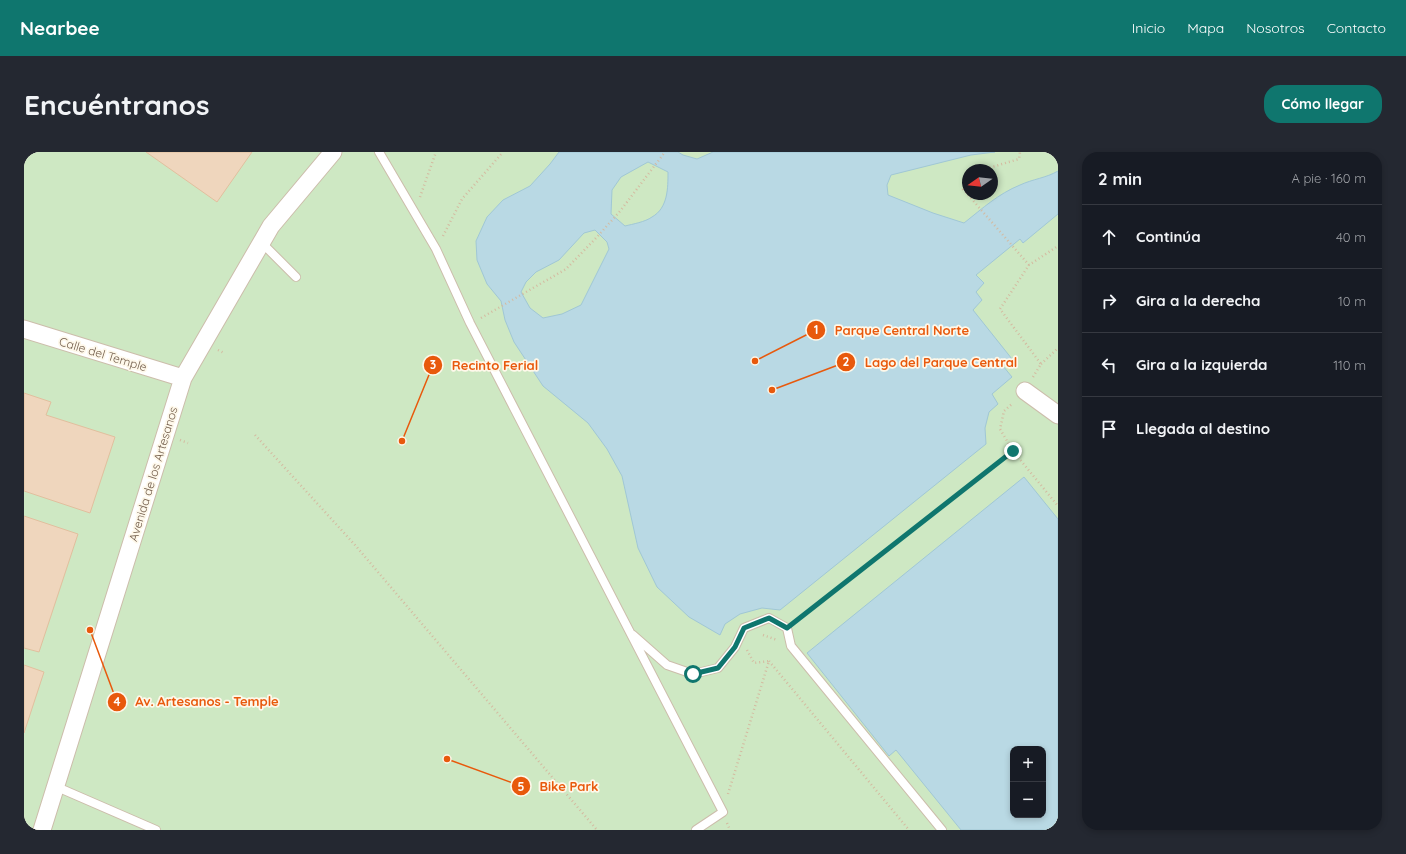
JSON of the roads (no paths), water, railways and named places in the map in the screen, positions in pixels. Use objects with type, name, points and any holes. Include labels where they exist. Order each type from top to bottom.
[{"type":"street","name":"Avenida de los Artesanos","points":[[42,830],[57,787],[182,378],[271,226],[333,152]]},
{"type":"street","name":"Calle del Temple","points":[[24,329],[182,378]]},
{"type":"street","points":[[1025,392],[1058,415]]},
{"type":"lane","points":[[379,152],[436,249],[470,323],[723,812],[696,830]]},
{"type":"lane","points":[[261,242],[296,277]]},
{"type":"lane","points":[[629,631],[667,665],[693,674],[718,668],[735,647],[744,628],[769,618],[787,628],[791,646],[942,830]]},
{"type":"lane","points":[[57,787],[156,830]]},
{"type":"water","points":[[559,152],[678,152],[697,159],[713,152],[995,152],[971,155],[891,175],[887,185],[888,195],[933,213],[964,223],[991,202],[998,200],[998,198],[1012,189],[1058,171],[1058,214],[1023,243],[1020,239],[976,275],[984,283],[976,292],[982,300],[973,310],[1012,359],[1003,366],[1012,377],[992,394],[998,404],[989,412],[985,428],[986,444],[780,610],[762,608],[740,614],[725,624],[720,635],[689,617],[657,587],[638,548],[622,476],[607,449],[588,423],[543,386],[514,342],[505,320],[501,301],[487,284],[477,260],[476,241],[487,217],[503,200],[530,186]],"holes":[[[648,162],[668,172],[668,185],[664,203],[657,213],[649,219],[625,226],[611,214],[612,190],[621,177]],[[595,230],[607,242],[609,249],[581,305],[562,314],[543,318],[530,308],[521,292],[526,282],[536,272],[559,260],[584,233]]]},
{"type":"water","points":[[1024,477],[1058,519],[1058,830],[961,830],[896,750],[889,756],[807,653]]},
{"type":"place","name":"Parque Central Norte","points":[[755,361]]},
{"type":"place","name":"Lago del Parque Central","points":[[772,390]]},
{"type":"place","name":"Recinto Ferial","points":[[402,441]]},
{"type":"place","name":"Av. Artesanos - Temple","points":[[90,630]]},
{"type":"place","name":"Bike Park","points":[[447,759]]}]
